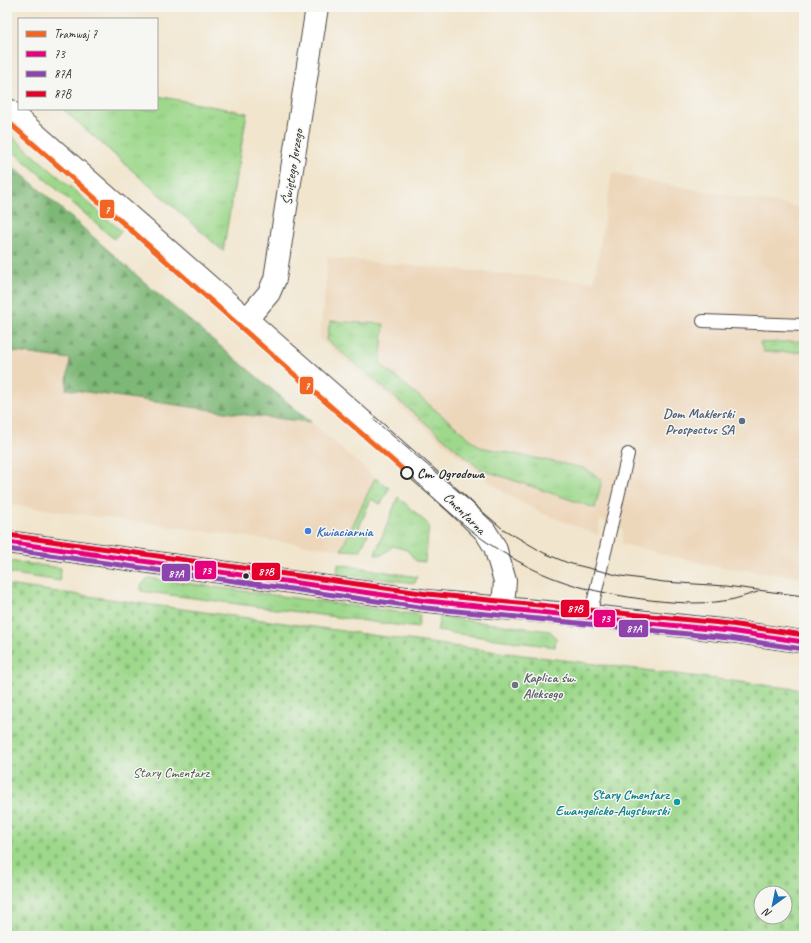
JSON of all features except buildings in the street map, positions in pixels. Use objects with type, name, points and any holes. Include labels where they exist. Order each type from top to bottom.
[{"type":"street","name":"Świętego Jerzego","points":[[247,319],[269,293],[275,279],[317,7]]},
{"type":"street","name":"Cmentarna","points":[[7,109],[457,504],[485,531],[495,547],[505,582],[503,607]]},
{"type":"street","points":[[7,542],[427,601],[503,607],[730,631],[804,642]]},
{"type":"lane","points":[[703,321],[804,325]]},
{"type":"lane","points":[[590,616],[628,454]]},
{"type":"shaded area","points":[[612,172],[654,182],[804,208],[804,578],[708,565],[622,544],[623,530],[600,519],[598,535],[542,513],[506,494],[479,473],[320,340],[328,258],[594,282]]},
{"type":"shaded area","points":[[7,351],[70,359],[66,389],[253,416],[311,422],[375,478],[341,550],[7,504]]},
{"type":"green space","points":[[158,96],[247,113],[223,251],[64,110],[158,110]]},
{"type":"green space","points":[[7,132],[121,231],[114,239],[7,146]]},
{"type":"green space","points":[[7,161],[159,295],[311,422],[253,416],[66,389],[70,359],[7,351]]},
{"type":"green space","points":[[330,321],[384,324],[380,364],[480,447],[584,468],[602,480],[595,508],[480,469],[327,340]]},
{"type":"green space","points":[[804,341],[804,352],[764,352],[760,343]]},
{"type":"green space","points":[[375,478],[389,488],[381,504],[371,499],[358,530],[368,534],[360,551],[341,550]]},
{"type":"green space","points":[[398,497],[429,525],[425,562],[416,561],[407,550],[393,546],[382,555],[375,554]]},
{"type":"green space","points":[[7,561],[61,568],[60,581],[7,573]]},
{"type":"green space","points":[[338,564],[417,577],[415,583],[337,574]]},
{"type":"green space","points":[[148,578],[420,615],[418,628],[141,591],[141,586]]},
{"type":"green space","name":"Stary Cmentarz","points":[[7,585],[459,647],[804,690],[804,936],[7,936]]},
{"type":"green space","points":[[440,617],[550,631],[556,638],[555,647],[437,631]]},
{"type":"tram line","name":"7","points":[[7,121],[407,473]]},
{"type":"tram line","points":[[374,420],[503,529],[544,553],[568,563],[621,576],[664,582],[726,586],[804,596]]},
{"type":"tram line","points":[[407,473],[460,521],[483,539],[502,552],[526,565],[559,580],[595,591],[617,595],[640,599],[686,603],[706,603],[736,599],[758,592]]},
{"type":"transit line","name":"87B","points":[[8,535],[428,594],[731,624],[804,635]]},
{"type":"transit line","name":"73","points":[[7,542],[427,601],[730,631],[804,642]]},
{"type":"transit line","name":"87A","points":[[7,549],[426,608],[729,638],[803,649]]},
{"type":"place","name":"Dom Maklerski Prospectus SA","points":[[742,421]]},
{"type":"place","name":"Cm. Ogrodowa","points":[[407,473]]},
{"type":"place","name":"Kwiaciarnia","points":[[308,531]]},
{"type":"place","name":"Kaplica św. Aleksego","points":[[515,685]]},
{"type":"place","name":"Stary Cmentarz Ewangelicko-Augsburski","points":[[677,802]]}]
